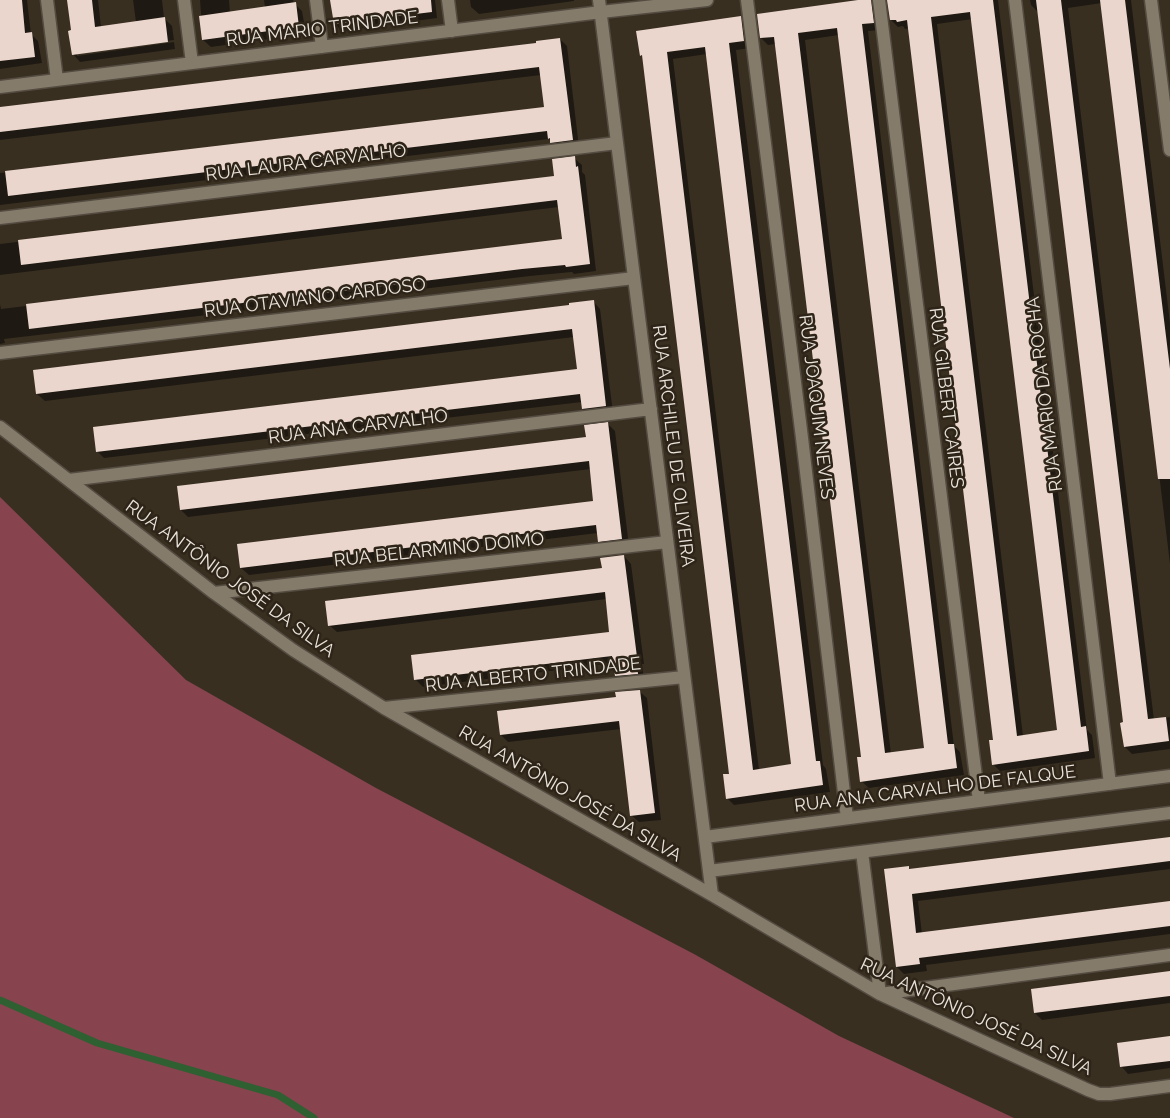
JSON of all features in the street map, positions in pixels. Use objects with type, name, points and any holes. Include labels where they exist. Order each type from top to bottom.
[{"type":"street","points":[[47,0],[57,80]]},
{"type":"street","points":[[184,0],[192,63]]},
{"type":"street","points":[[316,0],[322,47]]},
{"type":"street","points":[[448,0],[452,31]]},
{"type":"street","name":"RUA MARIO TRINDADE","points":[[0,87],[452,31],[600,6],[707,0]]},
{"type":"street","name":"RUA JOAQUIM NEVES","points":[[747,0],[847,818]]},
{"type":"street","name":"RUA GILBERT CAIRES","points":[[879,0],[979,801]]},
{"type":"street","name":"RUA MARIO DA ROCHA","points":[[1016,0],[1110,784]]},
{"type":"street","points":[[1151,0],[1170,150]]},
{"type":"street","name":"RUA ARCHILEU DE OLIVEIRA","points":[[600,6],[712,895]]},
{"type":"street","name":"RUA LAURA CARVALHO","points":[[0,218],[617,143]]},
{"type":"street","name":"RUA OTAVIANO CARDOSO","points":[[0,353],[634,278]]},
{"type":"street","name":"RUA ANA CARVALHO","points":[[68,480],[651,410]]},
{"type":"street","name":"RUA ANTÔNIO JOSÉ DA SILVA","points":[[0,427],[214,593],[293,650],[384,708],[712,895],[880,994],[1099,1094],[1170,1086]]},
{"type":"street","name":"RUA BELARMINO DOIMO","points":[[214,593],[668,542]]},
{"type":"street","name":"RUA ALBERTO TRINDADE","points":[[384,708],[684,678]]},
{"type":"street","name":"RUA ANA CARVALHO DE FALQUE","points":[[705,837],[1170,776]]},
{"type":"street","points":[[709,871],[1170,813]]},
{"type":"street","points":[[862,852],[880,994],[1170,954]]},
{"type":"shaded area","points":[[0,497],[186,680],[376,788],[694,954],[839,1036],[1014,1118],[0,1118]]},
{"type":"building","points":[[0,0],[22,0],[25,33],[32,32],[35,57],[0,61]]},
{"type":"building","points":[[67,0],[92,0],[95,27],[165,17],[168,42],[72,55],[68,31],[71,30]]},
{"type":"building","points":[[330,0],[431,0],[432,12],[334,24]]},
{"type":"building","points":[[858,0],[871,0],[874,23],[862,24],[948,744],[954,744],[957,768],[860,782],[857,757],[861,757],[774,37],[760,38],[757,14]],"holes":[[[837,28],[924,748],[885,753],[798,33]]]},
{"type":"building","points":[[887,0],[993,0],[1081,727],[1086,726],[1089,751],[992,765],[989,740],[993,740],[907,20],[897,22],[896,20],[890,20]],"holes":[[[970,12],[1057,730],[1017,736],[931,17]]]},
{"type":"building","points":[[1036,0],[1061,0],[1148,719],[1166,717],[1169,741],[1124,747],[1120,723],[1123,722]]},
{"type":"building","points":[[1100,0],[1125,0],[1170,369],[1170,479],[1158,479]]},
{"type":"building","points":[[296,2],[299,27],[202,40],[199,16]]},
{"type":"building","points":[[741,16],[744,41],[729,43],[816,761],[820,761],[823,785],[726,799],[723,774],[729,774],[642,55],[640,56],[636,31]],"holes":[[[705,47],[791,764],[753,770],[667,52]]]},
{"type":"building","points":[[560,38],[573,140],[550,143],[547,131],[8,196],[5,171],[544,107],[539,67],[0,132],[0,107],[536,43],[536,41]]},
{"type":"building","points":[[575,156],[576,167],[578,166],[590,264],[522,269],[29,329],[26,304],[562,239],[557,200],[21,265],[18,240],[554,176],[552,159]]},
{"type":"building","points":[[594,300],[606,406],[582,409],[580,394],[96,452],[93,427],[577,369],[572,329],[36,394],[33,370],[569,305],[569,303]]},
{"type":"building","points":[[608,422],[622,539],[598,542],[596,525],[240,568],[237,544],[593,501],[589,461],[180,510],[177,486],[586,437],[584,425]]},
{"type":"building","points":[[624,555],[638,674],[615,676],[612,656],[414,680],[411,655],[609,632],[605,592],[328,626],[325,601],[602,568],[600,558]]},
{"type":"building","points":[[640,690],[655,813],[630,816],[619,721],[500,735],[497,711],[616,697],[615,692]]},
{"type":"building","points":[[1170,837],[1170,861],[912,894],[916,933],[1170,901],[1170,926],[919,958],[920,964],[896,967],[884,869],[909,866],[909,869]]},
{"type":"building","points":[[1170,971],[1170,996],[1034,1013],[1031,989]]},
{"type":"building","points":[[1170,1036],[1170,1061],[1120,1067],[1117,1043]]},
{"type":"waterway","points":[[0,1000],[97,1043],[278,1095],[314,1118]]}]
